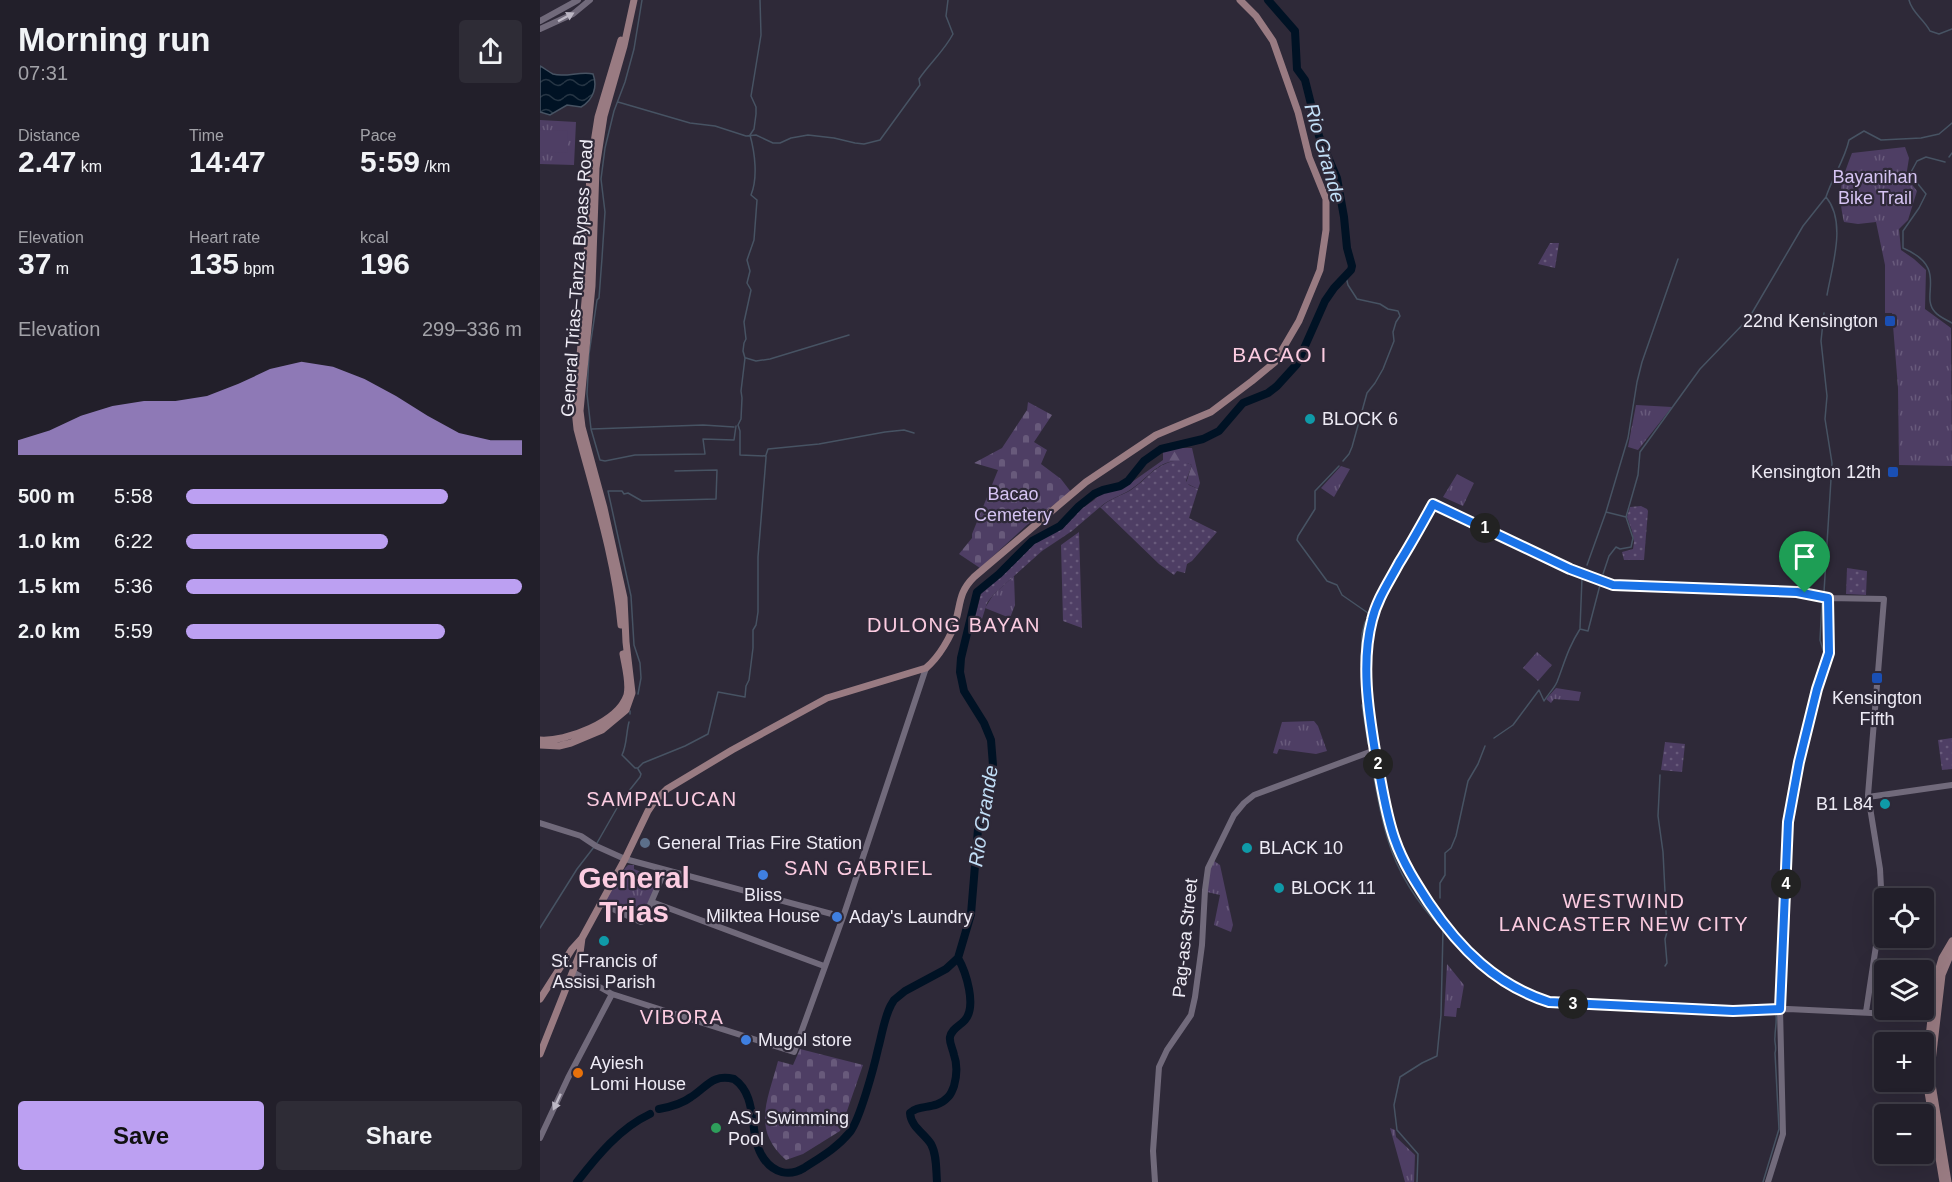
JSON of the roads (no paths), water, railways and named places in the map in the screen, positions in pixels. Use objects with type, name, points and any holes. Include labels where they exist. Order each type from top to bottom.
[{"type":"main road","name":"General Trias–Tanza Bypass Road","points":[[540,740],[562,739],[591,729],[619,708],[628,693],[618,599],[577,429],[575,411],[586,290],[590,168],[598,117],[621,40],[629,0]]},
{"type":"main road","name":"General Trias–Tanza Bypass Road","points":[[540,745],[559,746],[602,730],[626,710],[632,693],[624,598],[580,411],[592,286],[596,168],[604,116],[634,0]]},
{"type":"main road","points":[[540,999],[572,949],[582,938],[654,802],[667,789],[827,698],[926,668],[936,659],[953,628],[960,597],[965,586],[974,577],[1086,482],[1156,435],[1211,412],[1275,362],[1299,321],[1320,270],[1326,230],[1326,199],[1309,157],[1299,112],[1273,41],[1256,16],[1240,0]]},
{"type":"main road","points":[[540,1054],[580,953],[582,938]]},
{"type":"main road","points":[[1934,1006],[1938,967],[1952,941]]},
{"type":"main road","points":[[1934,1011],[1942,975],[1952,951]]},
{"type":"main road","points":[[1932,1020],[1925,1078],[1943,1182]]},
{"type":"main road","points":[[1933,1020],[1930,1078],[1948,1182]]},
{"type":"street","points":[[540,21],[578,0]]},
{"type":"street","points":[[540,30],[573,14],[590,0]]},
{"type":"street","points":[[1866,1012],[1882,893],[1868,797],[1884,599],[1825,597],[1797,592],[1613,585],[1570,569],[1433,504],[1379,598],[1371,621],[1367,680],[1375,750],[1394,837],[1406,866],[1438,916],[1462,946],[1488,971],[1506,983],[1536,998],[1561,1004],[1733,1011],[1780,1009],[1874,1012]]},
{"type":"street","points":[[1767,1182],[1783,1134],[1780,1009],[1788,822],[1799,762],[1817,689],[1829,653],[1825,597]]},
{"type":"street","points":[[573,972],[612,994],[794,1052],[843,917],[926,668]]},
{"type":"street","name":"Pag-asa Street","points":[[1155,1182],[1154,1151],[1159,1067],[1167,1050],[1191,1015],[1203,945],[1208,868],[1234,814],[1254,795],[1375,750]]},
{"type":"street","points":[[1868,797],[1952,784]]},
{"type":"street","points":[[540,823],[581,836],[594,845],[625,859],[843,917]]},
{"type":"street","points":[[600,903],[641,922],[645,919],[665,870]]},
{"type":"street","points":[[652,902],[824,966]]},
{"type":"street","points":[[540,1138],[612,994]]},
{"type":"water","points":[[540,66],[558,75],[593,74],[595,88],[591,97],[581,107],[567,105],[550,115],[540,112]]},
{"type":"waterway","points":[[642,0],[634,49],[614,111],[605,148],[601,179],[605,212],[599,298],[589,354],[587,394],[591,429],[600,460],[605,461],[635,455],[705,454],[703,439],[734,440],[736,426]]},
{"type":"waterway","points":[[629,722],[622,755],[635,768],[638,768],[643,763],[708,734],[718,692],[745,697],[749,680],[753,630],[758,612],[758,557],[766,456],[740,455],[738,425],[741,419],[741,391],[745,358],[743,351],[746,339],[744,322],[751,290],[747,283],[750,271],[747,260],[754,240],[757,200],[751,195],[755,165],[750,135],[754,129],[756,114],[756,107],[751,96],[761,35],[760,0]]},
{"type":"waterway","points":[[618,102],[690,123],[715,126],[746,136],[756,135],[773,143],[808,135],[864,144],[880,140],[920,85],[919,79],[953,34],[946,16],[948,0]]},
{"type":"waterway","name":"Rio Grande","points":[[659,1109],[684,1102],[715,1080],[734,1079],[747,1096],[756,1139],[764,1159],[772,1168],[787,1173],[798,1171],[817,1160],[834,1148],[850,1132],[866,1092],[891,1005],[905,991],[946,969],[958,958],[971,914],[978,829],[993,765],[991,740],[984,723],[964,691],[960,672],[961,658],[977,592],[1032,541],[1060,526],[1094,494],[1120,486],[1128,481],[1144,461],[1161,449],[1203,439],[1219,431],[1243,403],[1268,393],[1277,386],[1297,364],[1325,301],[1351,270],[1337,178],[1319,136],[1305,80],[1297,69],[1295,31],[1268,0]]},
{"type":"waterway","points":[[1909,0],[1930,31],[1939,34],[1952,29]]},
{"type":"waterway","points":[[1827,295],[1837,231],[1836,219],[1826,197],[1849,140],[1864,131],[1881,140],[1921,138],[1939,134],[1952,123]]},
{"type":"waterway","points":[[1949,157],[1952,153]]},
{"type":"waterway","points":[[1945,162],[1926,157],[1917,161],[1910,174],[1926,194],[1903,231],[1903,248],[1926,264],[1931,281],[1931,305],[1937,314],[1952,323]]},
{"type":"waterway","points":[[1603,574],[1609,556],[1616,547],[1620,549],[1631,547],[1633,538],[1626,517],[1638,475],[1640,452],[1700,369],[1749,318],[1803,226],[1826,197]]},
{"type":"waterway","points":[[1606,512],[1628,438],[1642,362],[1678,259]]},
{"type":"waterway","points":[[1343,461],[1352,447],[1367,393],[1383,369],[1394,341],[1393,332],[1396,322],[1400,316],[1398,311],[1357,299],[1346,277]]},
{"type":"waterway","points":[[1824,313],[1821,341],[1827,396],[1825,419],[1832,463],[1824,592]]},
{"type":"waterway","points":[[746,358],[756,361],[770,359],[849,335]]},
{"type":"waterway","points":[[592,429],[703,425],[734,427]]},
{"type":"waterway","points":[[766,455],[768,449],[819,444],[885,432],[904,430],[914,433]]},
{"type":"waterway","points":[[1339,466],[1315,491],[1315,509],[1297,540],[1327,581],[1337,585],[1342,595],[1368,613]]},
{"type":"waterway","points":[[638,694],[641,678],[640,663],[634,645],[631,596],[608,491],[622,491],[642,501],[716,499],[717,470],[675,471]]},
{"type":"waterway","points":[[1587,565],[1606,512],[1626,517]]},
{"type":"waterway","points":[[1580,628],[1582,578]]},
{"type":"waterway","points":[[1494,738],[1513,725],[1539,690],[1544,701],[1554,687],[1580,629],[1588,631],[1600,585]]},
{"type":"waterway","points":[[1822,602],[1820,640],[1824,653],[1822,666]]},
{"type":"waterway","points":[[1361,665],[1362,634],[1365,622]]},
{"type":"waterway","points":[[1800,744],[1819,674]]},
{"type":"waterway","points":[[1362,705],[1368,744]]},
{"type":"waterway","points":[[1440,898],[1440,883],[1445,875],[1445,853],[1451,848],[1456,836],[1468,781],[1485,746]]},
{"type":"waterway","points":[[1370,754],[1380,808],[1392,852],[1410,888],[1443,930],[1441,1015],[1437,1056],[1400,1077],[1394,1105],[1397,1130],[1418,1154],[1417,1182]]},
{"type":"waterway","points":[[621,801],[640,777],[638,769]]},
{"type":"waterway","points":[[1660,775],[1658,816],[1663,852],[1667,932],[1665,939],[1667,963],[1665,966]]},
{"type":"waterway","points":[[597,843],[617,808]]},
{"type":"waterway","points":[[540,928],[577,869],[594,847]]},
{"type":"waterway","points":[[937,1182],[933,1148],[918,1130],[910,1113],[913,1110],[943,1102],[950,1096],[954,1086],[957,1067],[950,1037],[954,1029],[965,1020],[970,1006],[967,980],[958,958]]},
{"type":"waterway","points":[[1763,1182],[1779,1129],[1775,1053],[1776,1015]]},
{"type":"waterway","name":"Rio Grande","points":[[577,1182],[619,1135],[650,1114]]},
{"type":"place","name":"22nd Kensington","points":[[1890,321]]},
{"type":"place","name":"BLOCK 6","points":[[1310,419]]},
{"type":"place","name":"Kensington 12th","points":[[1893,472]]},
{"type":"place","name":"Kensington Fifth","points":[[1877,678]]},
{"type":"place","name":"B1 L84","points":[[1885,804]]},
{"type":"place","name":"General Trias Fire Station","points":[[645,843]]},
{"type":"place","name":"BLACK 10","points":[[1247,848]]},
{"type":"place","name":"Bliss Milktea House","points":[[763,875]]},
{"type":"place","name":"BLOCK 11","points":[[1279,888]]},
{"type":"place","name":"Aday's Laundry","points":[[837,917]]},
{"type":"place","name":"St. Francis of Assisi Parish","points":[[604,941]]},
{"type":"place","name":"Mugol store","points":[[746,1040]]},
{"type":"place","name":"Ayiesh Lomi House","points":[[578,1073]]},
{"type":"place","name":"ASJ Swimming Pool","points":[[716,1128]]},
{"type":"district","name":"BACAO I","points":[[1280,354]]},
{"type":"district","name":"DULONG BAYAN","points":[[954,625]]},
{"type":"district","name":"SAMPALUCAN","points":[[662,799]]},
{"type":"district","name":"SAN GABRIEL","points":[[859,868]]},
{"type":"district","name":"General Trias","points":[[634,894]]},
{"type":"district","name":"WESTWIND LANCASTER NEW CITY","points":[[1624,912]]},
{"type":"district","name":"VIBORA","points":[[682,1017]]},
{"type":"park label","name":"Bayanihan Bike Trail","points":[[1875,187]]},
{"type":"park label","name":"Bacao Cemetery","points":[[1013,504]]}]
